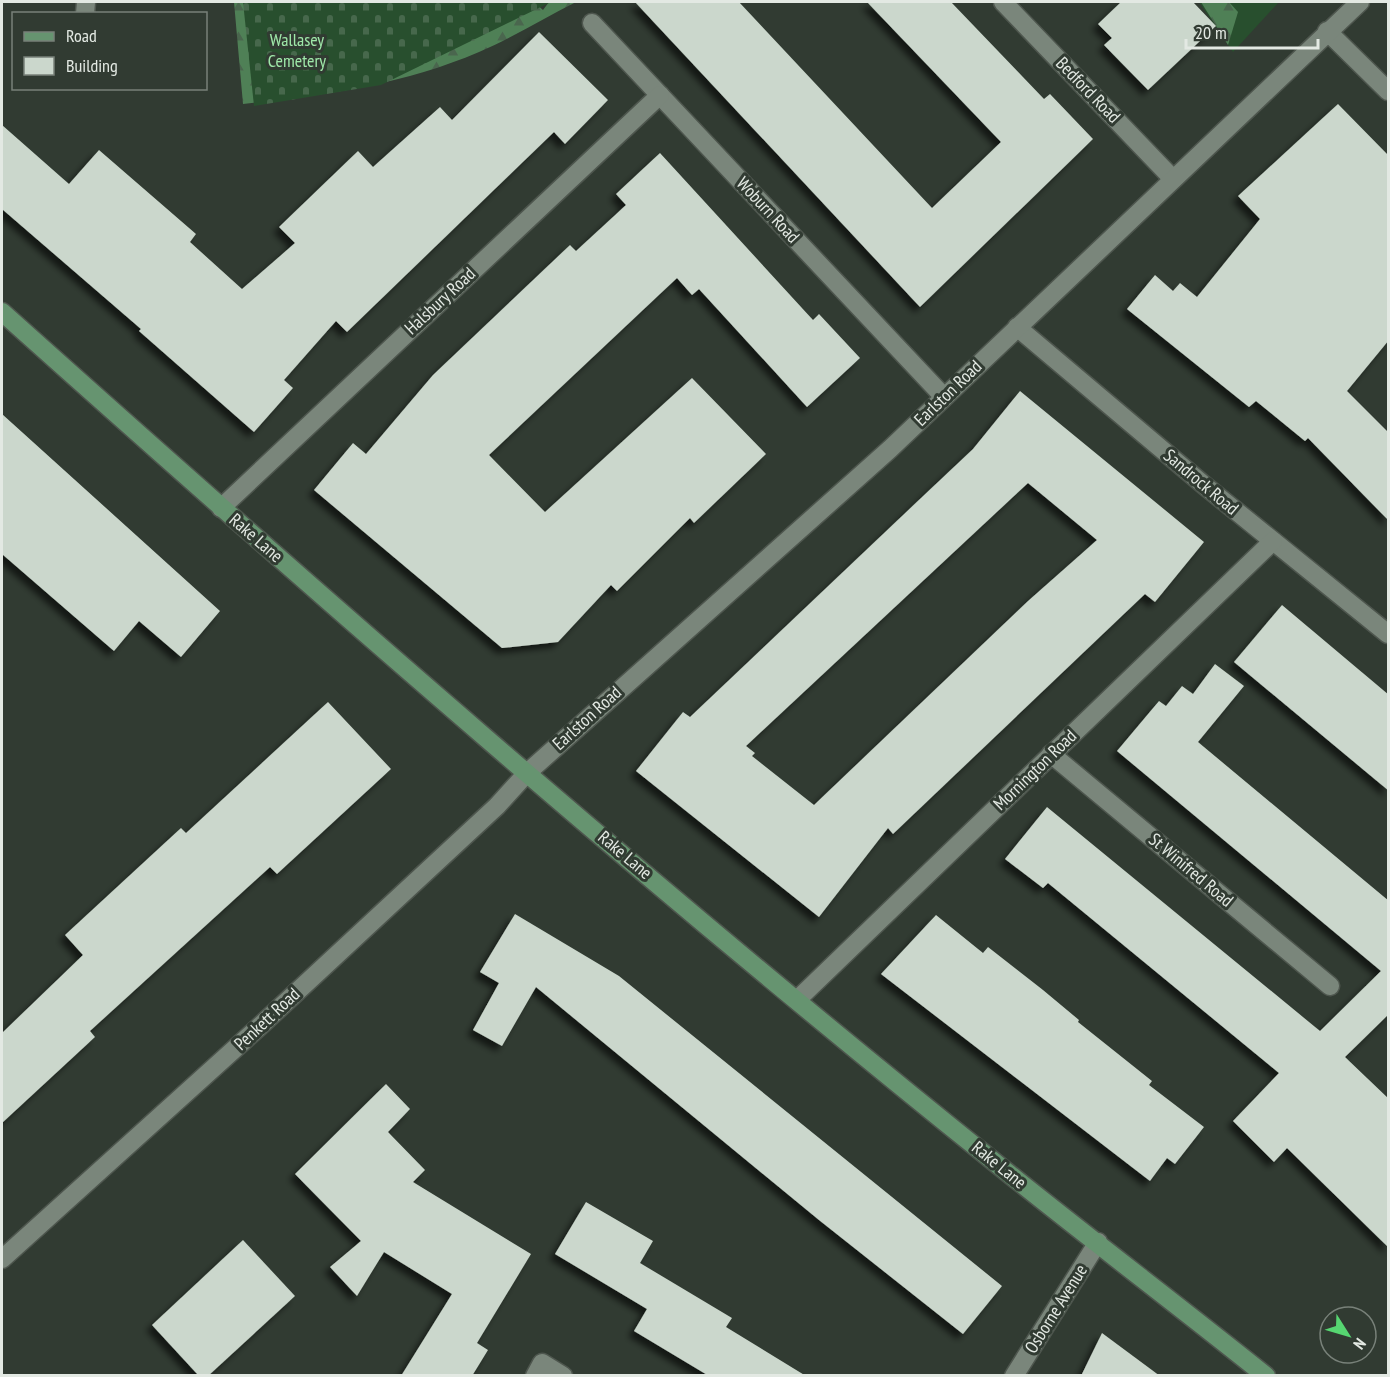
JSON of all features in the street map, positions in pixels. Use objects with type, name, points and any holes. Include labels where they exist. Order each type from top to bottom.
[{"type":"main road","name":"Rake Lane","points":[[2,312],[221,508],[527,773],[992,1160],[1266,1376]]},
{"type":"street","name":"Bedford Road","points":[[1003,2],[1173,179]]},
{"type":"street","name":"Earlston Road","points":[[527,773],[944,397],[1360,2]]},
{"type":"street","name":"Woburn Road","points":[[592,23],[944,397]]},
{"type":"street","points":[[1328,31],[1389,91]]},
{"type":"street","name":"Halsbury Road","points":[[221,508],[660,95]]},
{"type":"street","name":"Sandrock Road","points":[[1017,327],[1273,541],[1389,634]]},
{"type":"street","name":"Mornington Road","points":[[798,999],[1273,541]]},
{"type":"street","name":"St Winifred Road","points":[[1051,754],[1330,986]]},
{"type":"street","name":"Penkett Road","points":[[2,1259],[260,1026],[497,806],[527,773]]},
{"type":"street","name":"Osborne Avenue","points":[[1014,1376],[1098,1242]]},
{"type":"street","points":[[535,1376],[542,1363],[563,1376]]},
{"type":"green space","name":"Wallasey Cemetery","points":[[234,2],[535,3],[543,10],[549,2],[576,2],[491,46],[421,73],[363,87],[243,104]]},
{"type":"green space","name":"Wallasey Cemetery","points":[[243,2],[551,2],[381,85],[254,106]]},
{"type":"green space","points":[[1199,2],[1279,2],[1233,52]]},
{"type":"green space","points":[[1201,2],[1229,2],[1238,12],[1228,45]]},
{"type":"building","points":[[635,2],[739,2],[932,208],[1001,142],[867,2],[951,2],[1044,99],[1050,94],[1093,139],[920,307]]},
{"type":"building","points":[[1121,2],[1193,2],[1216,26],[1148,90],[1104,45],[1112,38],[1098,24]]},
{"type":"building","points":[[539,32],[608,100],[565,144],[554,132],[347,332],[336,321],[284,380],[293,388],[254,432],[139,331],[141,329],[2,209],[2,125],[69,184],[99,150],[196,234],[190,242],[242,289],[295,243],[279,227],[358,151],[373,167],[440,107],[452,120]]},
{"type":"building","points":[[1338,104],[1389,156],[1389,340],[1347,391],[1389,433],[1389,521],[1308,438],[1305,441],[1256,401],[1249,407],[1127,309],[1155,275],[1173,291],[1180,283],[1197,297],[1260,219],[1238,196]]},
{"type":"building","points":[[660,153],[813,320],[819,314],[860,358],[807,407],[699,289],[692,295],[677,278],[489,455],[545,512],[692,378],[766,454],[694,523],[690,518],[617,591],[611,585],[558,642],[502,648],[314,490],[353,443],[366,454],[433,375],[570,245],[576,251],[626,205],[616,194]]},
{"type":"building","points":[[1020,391],[1204,542],[1155,602],[1145,594],[893,834],[888,828],[819,917],[636,771],[683,712],[690,717],[973,449]],"holes":[[[1028,483],[1097,540],[1028,601],[814,805],[752,756],[755,753],[746,746]]]},
{"type":"building","points":[[2,414],[220,611],[181,657],[139,621],[114,651],[2,554]]},
{"type":"building","points":[[1282,605],[1389,695],[1389,791],[1234,662]]},
{"type":"building","points":[[1215,664],[1244,686],[1198,742],[1389,901],[1389,1014],[1345,1057],[1389,1099],[1389,1248],[1287,1148],[1274,1162],[1233,1121],[1279,1073],[1048,883],[1043,888],[1005,859],[1047,807],[1320,1031],[1381,971],[1117,751],[1159,701],[1166,706],[1182,686],[1193,694]]},
{"type":"building","points":[[328,702],[391,769],[277,874],[270,867],[90,1031],[95,1037],[2,1123],[2,1033],[83,955],[65,935],[181,828],[186,833]]},
{"type":"building","points":[[515,914],[619,976],[1002,1286],[963,1334],[819,1220],[536,987],[502,1046],[473,1030],[499,983],[480,972]]},
{"type":"building","points":[[936,915],[983,953],[988,947],[1043,990],[1079,1020],[1078,1022],[1152,1081],[1149,1085],[1204,1127],[1175,1164],[1167,1158],[1150,1181],[881,974]]},
{"type":"building","points":[[386,1084],[410,1109],[388,1132],[425,1170],[413,1182],[531,1254],[477,1343],[488,1350],[472,1376],[401,1376],[452,1294],[384,1252],[357,1296],[330,1267],[361,1241],[295,1174]]},
{"type":"building","points":[[586,1202],[653,1241],[640,1263],[732,1318],[726,1327],[806,1376],[709,1376],[634,1331],[647,1309],[555,1254]]},
{"type":"building","points":[[243,1240],[295,1296],[208,1376],[199,1376],[152,1325]]},
{"type":"building","points":[[1102,1333],[1160,1376],[1081,1376]]}]
